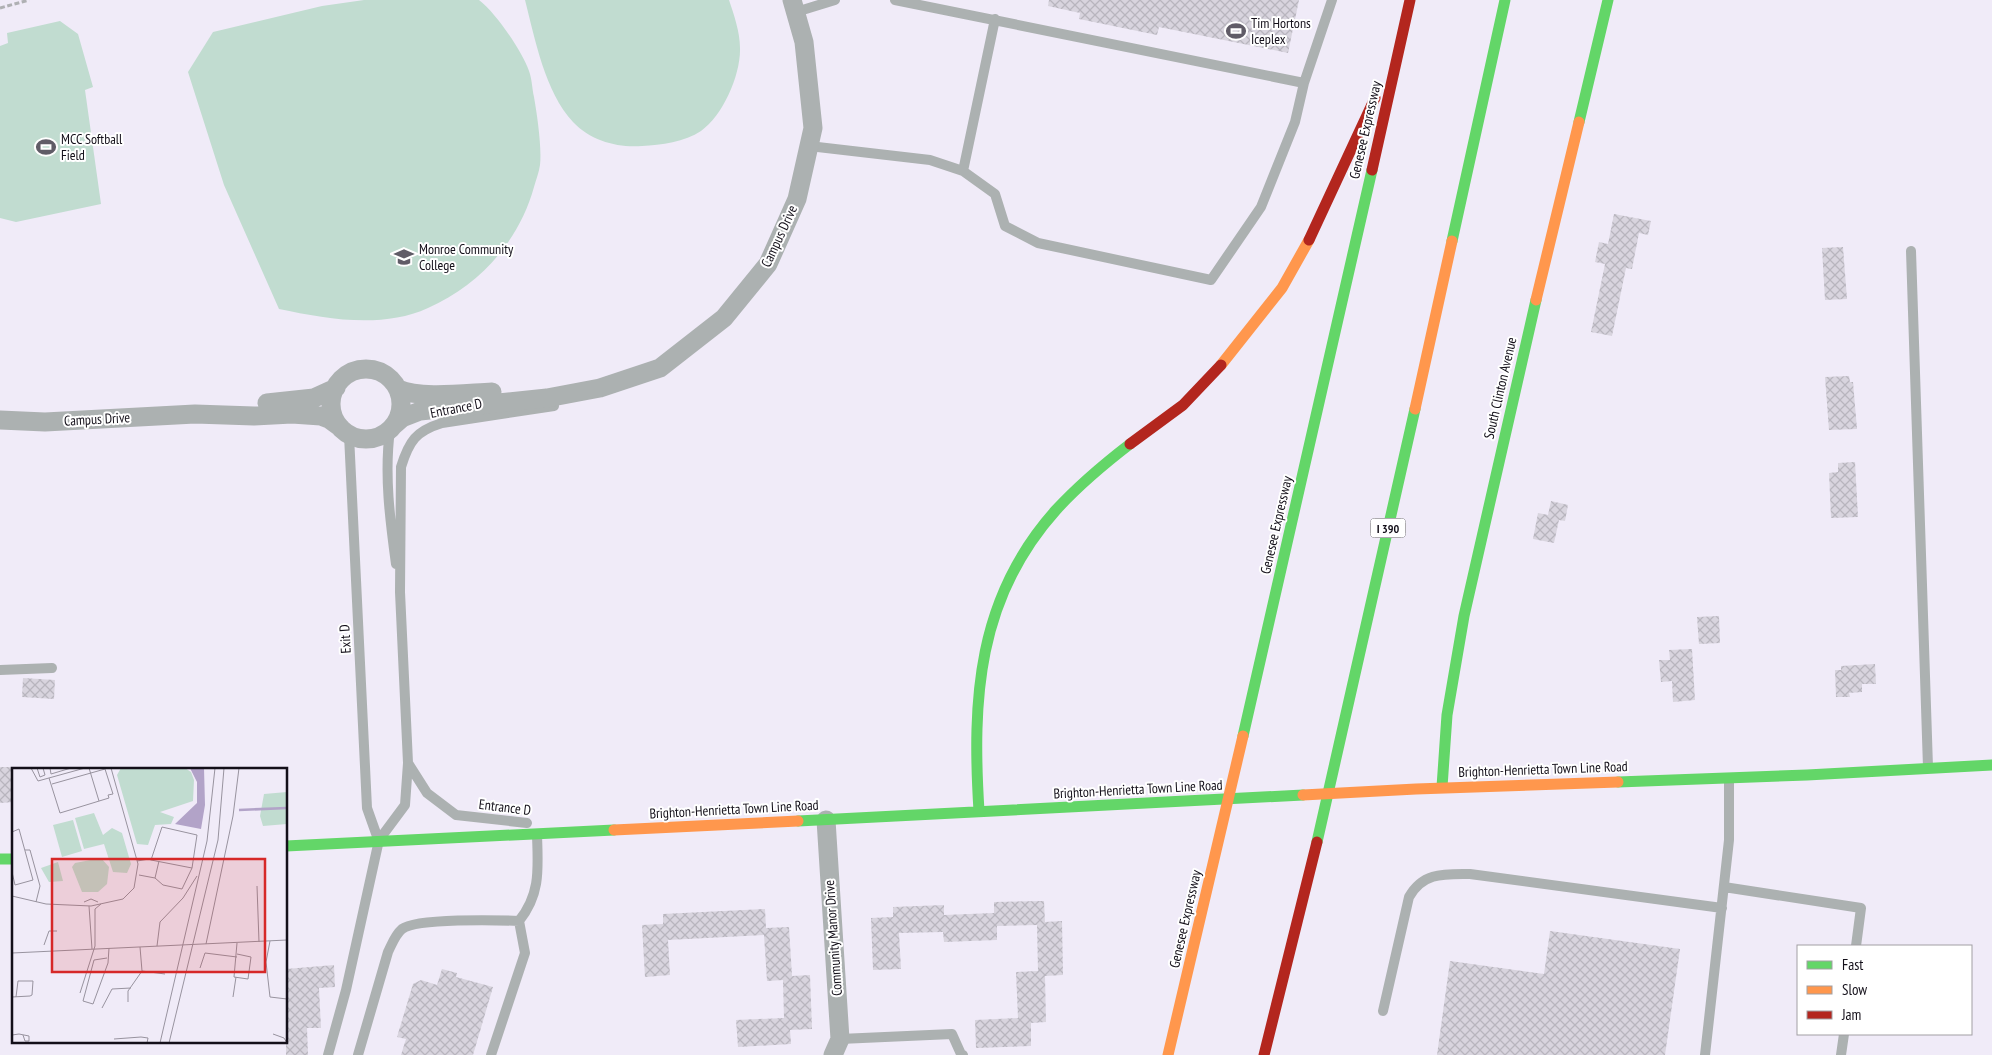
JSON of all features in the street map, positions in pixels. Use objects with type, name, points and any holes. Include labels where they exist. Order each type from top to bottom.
[{"type":"main road","name":"Genesee Expressway","points":[[1168,1055],[1233,782],[1410,0]]},
{"type":"main road","name":"I 390","points":[[1264,1055],[1330,791],[1504,0]]},
{"type":"main road","name":"South Clinton Avenue","points":[[1442,788],[1447,716],[1463,620],[1516,381],[1560,206],[1608,0]]},
{"type":"main road","points":[[979,811],[976,760],[980,677],[985,648],[1006,584],[1028,547],[1056,510],[1100,468],[1184,405],[1223,363],[1282,288],[1310,239],[1342,174],[1373,103],[1407,13]]},
{"type":"main road","name":"Brighton-Henrietta Town Line Road","points":[[288,846],[536,829],[592,831],[1148,804],[1406,789],[1729,778],[1992,765]]},
{"type":"street","name":"Campus Drive","points":[[392,427],[402,418],[420,411],[538,399],[600,388],[660,368],[724,318],[768,264],[797,199],[809,146],[813,128],[804,42],[794,6]]},
{"type":"street","points":[[358,370],[381,372],[391,379],[398,389],[401,411],[392,427],[381,436],[359,439],[344,431],[334,417],[331,406],[336,388],[347,375],[358,370]]},
{"type":"street","name":"Campus Drive","points":[[195,414],[242,405],[314,398],[336,388]]},
{"type":"street","name":"Campus Drive","points":[[398,389],[405,392],[448,394],[600,388]]},
{"type":"street","name":"Campus Drive","points":[[0,420],[45,422],[195,414],[254,416],[311,414],[329,419],[344,431]]},
{"type":"street","name":"Community Manor Drive","points":[[826,820],[837,1047]]},
{"type":"lane","points":[[794,6],[835,0]]},
{"type":"lane","points":[[895,0],[929,3],[996,19],[1304,83]]},
{"type":"lane","points":[[809,146],[930,160],[963,171],[996,194],[1005,226],[1038,243],[1211,280],[1261,207],[1295,122],[1304,83],[1332,0]]},
{"type":"lane","points":[[963,171],[996,19]]},
{"type":"lane","points":[[1911,251],[1928,768]]},
{"type":"lane","name":"Entrance D","points":[[400,592],[402,544],[401,467],[406,448],[416,437],[426,428],[442,423],[557,406],[600,388]]},
{"type":"lane","name":"Entrance D","points":[[379,840],[405,804],[408,763],[400,592],[390,507],[388,446],[392,427]]},
{"type":"lane","name":"Exit D","points":[[344,431],[367,808],[379,840]]},
{"type":"lane","points":[[0,670],[52,668]]},
{"type":"lane","name":"Entrance D","points":[[408,763],[427,793],[456,815],[536,829]]},
{"type":"lane","points":[[1705,1055],[1729,840],[1729,778]]},
{"type":"lane","points":[[491,1055],[525,953],[519,921],[527,911],[536,892],[538,872],[536,829]]},
{"type":"lane","points":[[328,1055],[346,990],[379,840]]},
{"type":"lane","points":[[1383,1011],[1409,897],[1416,885],[1430,878],[1446,874],[1470,874],[1722,908]]},
{"type":"lane","points":[[1724,887],[1861,908],[1856,945]]},
{"type":"lane","points":[[358,1055],[388,952],[394,938],[402,929],[413,924],[434,921],[519,921]]},
{"type":"lane","points":[[837,1047],[952,1034],[961,1054],[964,1055]]},
{"type":"lane","points":[[1841,1055],[1844,1035]]},
{"type":"path","points":[[0,8],[29,0]]},
{"type":"green space","points":[[364,0],[479,0],[486,6],[515,43],[530,74],[540,140],[540,165],[538,173],[527,207],[518,225],[508,243],[495,259],[464,287],[428,308],[392,318],[373,320],[335,319],[279,309],[224,185],[188,72],[213,32],[322,6]]},
{"type":"green space","points":[[525,0],[729,0],[738,30],[740,58],[729,94],[717,115],[709,124],[688,138],[649,146],[624,146],[596,138],[580,129],[573,122],[555,96],[537,48]]},
{"type":"green space","name":"MCC Softball Field","points":[[60,21],[78,34],[93,87],[85,90],[101,204],[16,222],[0,218],[0,46],[8,43],[7,33]]},
{"type":"building","name":"Tim Hortons Iceplex","points":[[1049,0],[1299,0],[1288,53],[1159,27],[1157,35],[1079,19],[1080,13],[1048,6]]},
{"type":"building","points":[[1614,214],[1651,221],[1648,235],[1639,233],[1632,269],[1626,268],[1612,336],[1591,332],[1605,264],[1595,262],[1599,242],[1608,244]]},
{"type":"building","points":[[1843,247],[1847,299],[1825,300],[1822,248]]},
{"type":"building","points":[[1849,376],[1850,382],[1853,382],[1857,429],[1829,430],[1825,377]]},
{"type":"building","points":[[1855,462],[1858,517],[1831,518],[1829,473],[1838,472],[1838,463]]},
{"type":"building","points":[[1551,501],[1568,505],[1565,521],[1559,520],[1554,543],[1533,539],[1538,513],[1548,515]]},
{"type":"building","points":[[1719,616],[1720,643],[1699,644],[1697,617]]},
{"type":"building","points":[[1692,649],[1695,700],[1673,702],[1672,681],[1661,682],[1659,660],[1670,660],[1669,650]]},
{"type":"building","points":[[1875,664],[1876,684],[1862,684],[1862,692],[1849,693],[1850,697],[1836,697],[1835,670],[1841,670],[1841,666]]},
{"type":"building","points":[[23,678],[55,680],[54,699],[22,697]]},
{"type":"building","points":[[0,767],[14,767],[12,768],[12,802],[0,803]]},
{"type":"building","points":[[1044,901],[1045,922],[1062,921],[1063,975],[1045,976],[1046,1022],[1031,1023],[1031,1046],[976,1048],[975,1020],[1018,1018],[1016,972],[1038,971],[1037,925],[997,926],[997,940],[944,942],[943,932],[899,933],[901,969],[873,970],[871,918],[893,917],[893,907],[944,905],[944,915],[994,913],[994,902]]},
{"type":"building","points":[[765,909],[766,928],[789,927],[792,976],[810,975],[812,1029],[790,1030],[791,1044],[738,1047],[736,1020],[784,1018],[783,980],[767,981],[764,935],[668,940],[670,975],[645,977],[642,925],[663,924],[663,914]]},
{"type":"building","points":[[1550,931],[1680,949],[1665,1055],[1437,1055],[1450,961],[1544,974]]},
{"type":"building","points":[[334,965],[335,987],[319,988],[321,1028],[307,1028],[308,1055],[286,1055],[286,1042],[288,1042],[288,969]]},
{"type":"building","points":[[442,969],[457,973],[456,977],[493,987],[473,1055],[401,1055],[406,1039],[397,1037],[413,984],[421,980],[437,985]]},
{"type":"traffic: fast","points":[[1452,241],[1505,0]]},
{"type":"traffic: fast","points":[[1579,122],[1608,0]]},
{"type":"traffic: fast","points":[[1243,736],[1372,170]]},
{"type":"traffic: fast","points":[[1442,787],[1447,715],[1464,616],[1536,300]]},
{"type":"traffic: fast","points":[[1317,842],[1415,409]]},
{"type":"traffic: fast","points":[[979,811],[977,770],[979,690],[985,652],[995,614],[1010,578],[1030,544],[1056,510],[1073,492],[1130,444]]},
{"type":"traffic: fast","points":[[1618,782],[1807,775],[1992,765]]},
{"type":"traffic: fast","points":[[798,821],[1303,795]]},
{"type":"traffic: fast","points":[[288,846],[614,830]]},
{"type":"traffic: fast","points":[[0,859],[12,859]]},
{"type":"traffic: slow","points":[[1536,300],[1579,122]]},
{"type":"traffic: slow","points":[[1221,365],[1282,288],[1309,240]]},
{"type":"traffic: slow","points":[[1415,409],[1452,241]]},
{"type":"traffic: slow","points":[[1168,1055],[1243,736]]},
{"type":"traffic: slow","points":[[1303,795],[1618,782]]},
{"type":"traffic: slow","points":[[614,830],[798,821]]},
{"type":"traffic: jam","points":[[1372,170],[1410,0]]},
{"type":"traffic: jam","points":[[1309,240],[1375,98]]},
{"type":"traffic: jam","points":[[1130,444],[1183,405],[1221,365]]},
{"type":"traffic: jam","points":[[1264,1055],[1317,842]]},
{"type":"place","name":"Tim Hortons Iceplex","points":[[1236,31]]},
{"type":"place","name":"MCC Softball Field","points":[[46,147]]},
{"type":"place","name":"Monroe Community College","points":[[404,257]]}]
